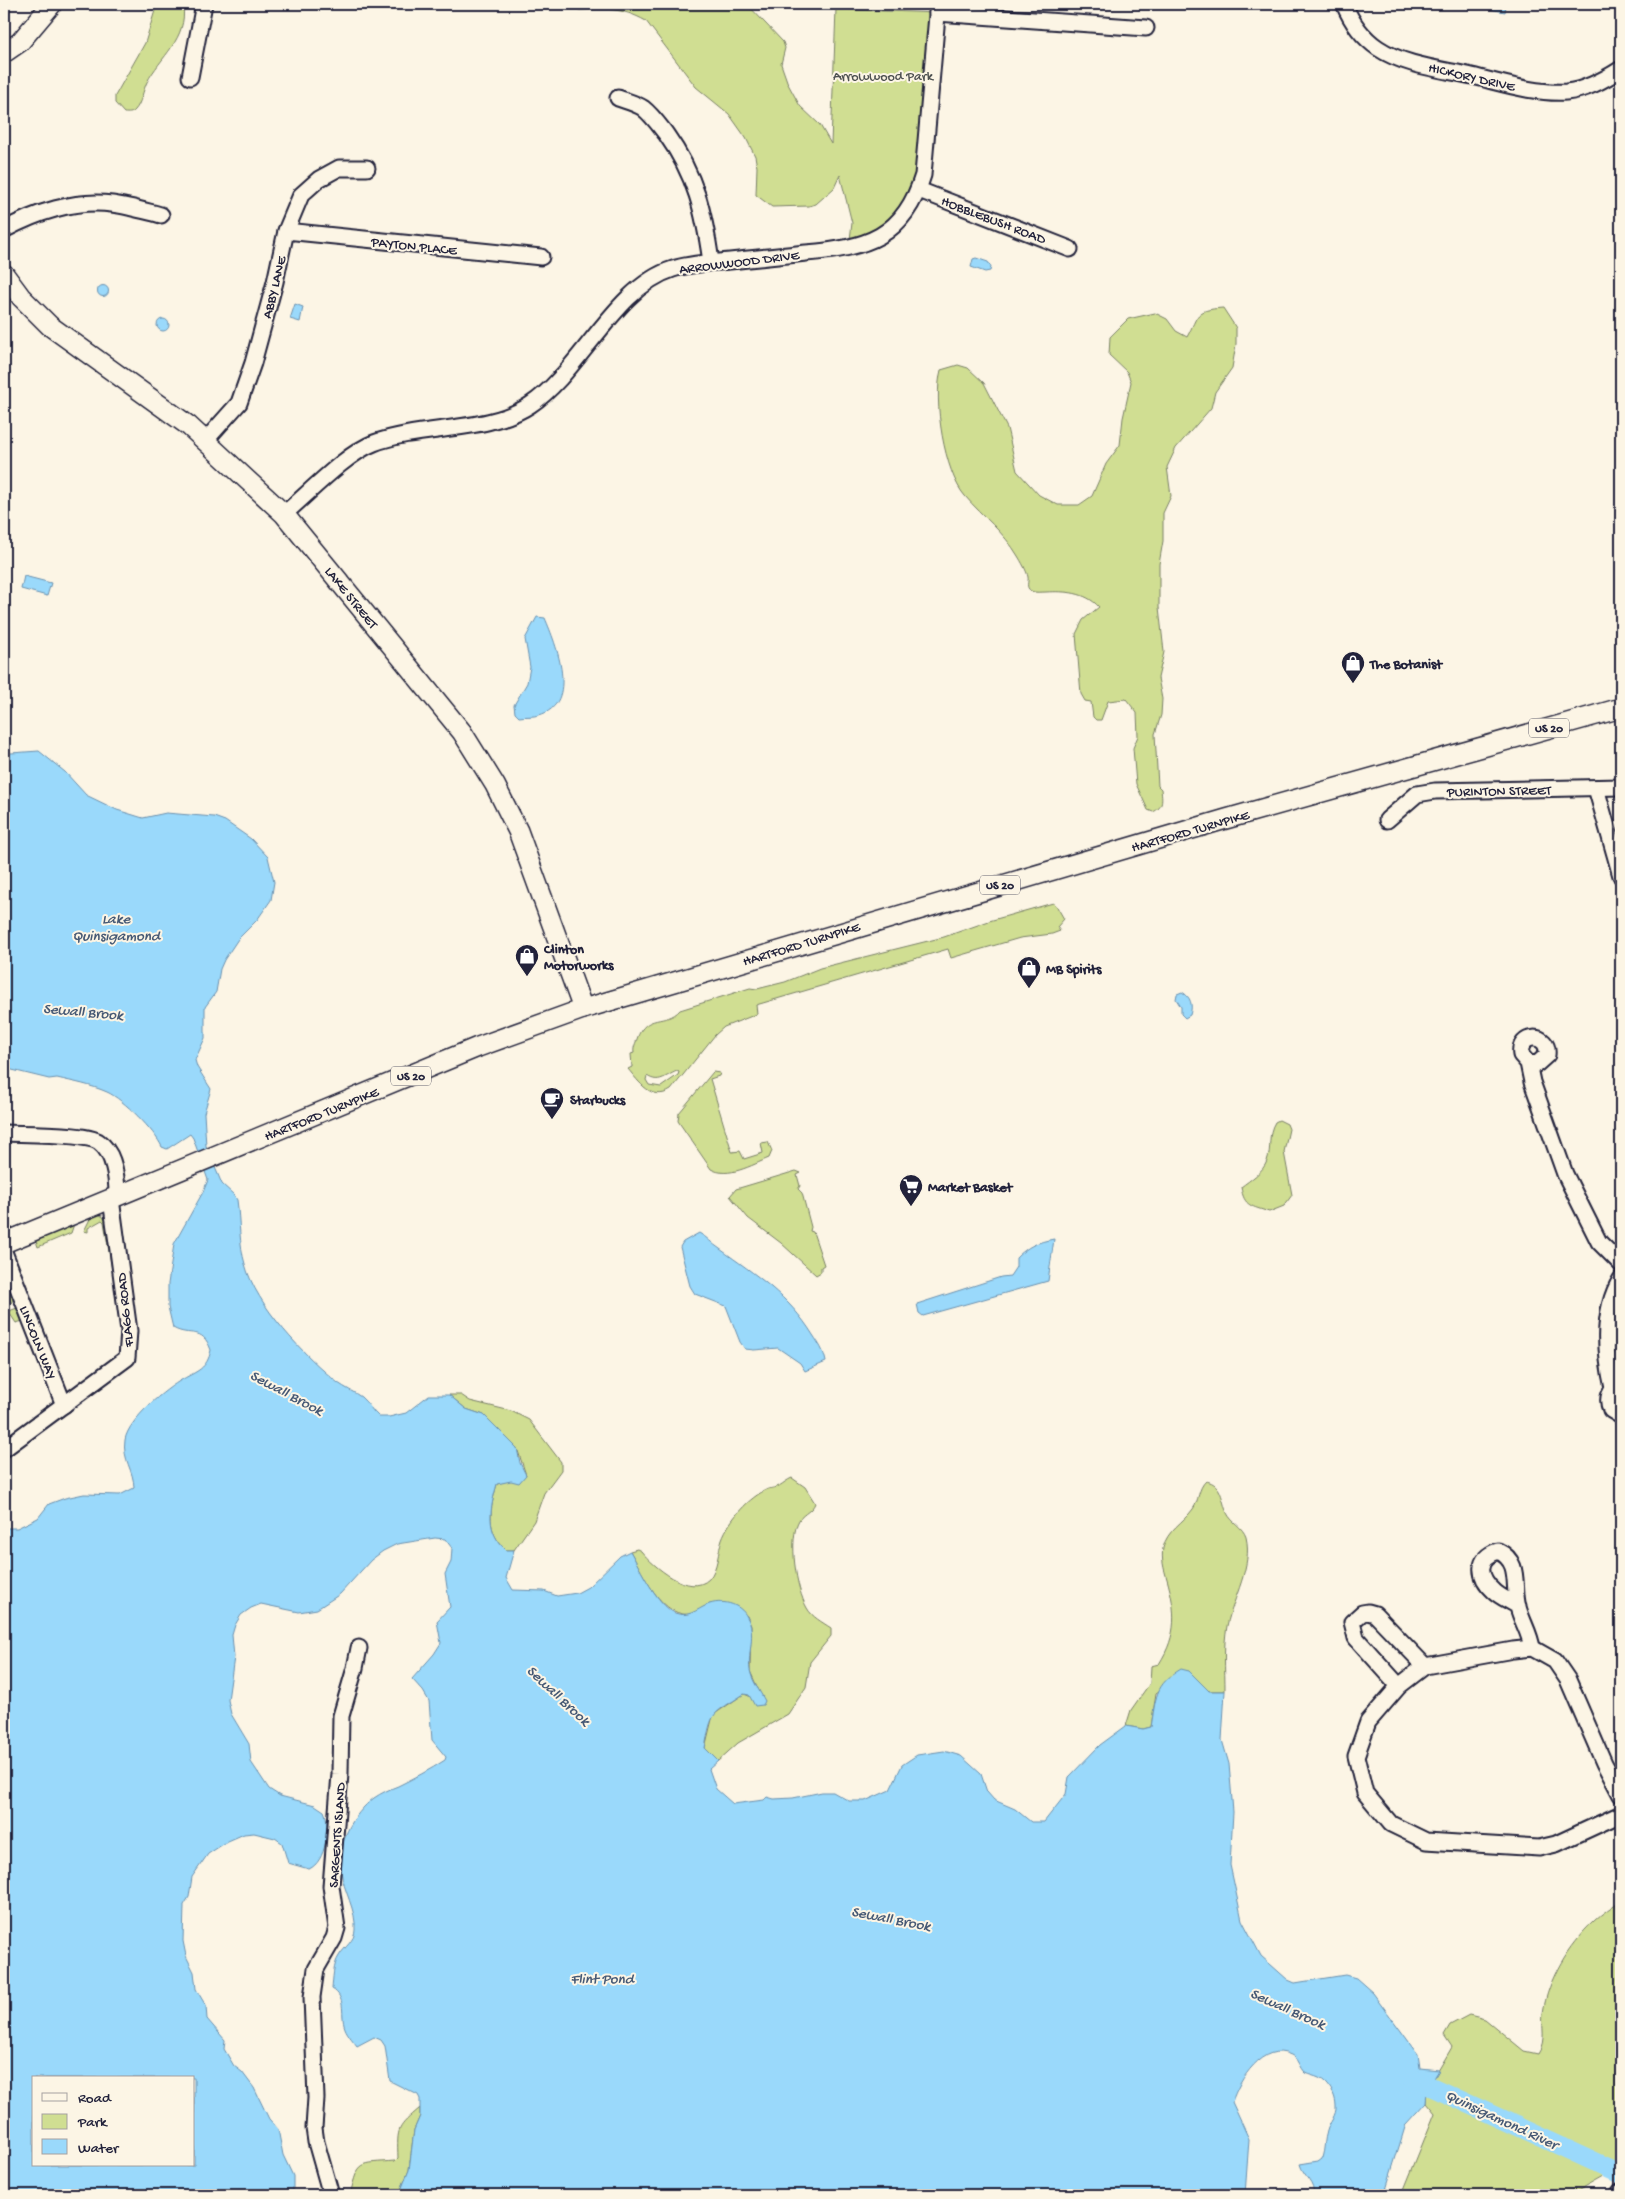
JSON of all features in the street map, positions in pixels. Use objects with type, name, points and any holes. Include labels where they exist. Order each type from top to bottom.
[{"type":"main road","points":[[4,53],[20,42],[52,4]]},
{"type":"main road","name":"LAKE STREET","points":[[4,274],[21,297],[50,326],[133,384],[206,440],[284,514],[462,732],[488,772],[525,848],[583,1009]]},
{"type":"main road","name":"HARTFORD TURNPIKE","points":[[4,1244],[478,1047],[583,1009],[1180,832],[1621,708]]},
{"type":"street","points":[[190,77],[204,4]]},
{"type":"street","name":"HICKORY DRIVE","points":[[1344,4],[1353,23],[1368,40],[1388,54],[1411,63],[1529,89],[1553,92],[1579,90],[1621,69]]},
{"type":"street","points":[[938,8],[1146,28]]},
{"type":"street","name":"ARROWWOOD DRIVE","points":[[284,514],[347,459],[372,443],[395,437],[498,419],[524,409],[545,393],[641,287],[672,269],[711,262],[835,251],[876,238],[898,221],[919,190],[926,158],[938,8]]},
{"type":"street","points":[[618,98],[649,113],[685,163],[702,207],[711,262]]},
{"type":"street","name":"ABBY LANE","points":[[206,440],[239,402],[276,282],[286,231],[301,195],[319,180],[339,168],[367,168]]},
{"type":"street","name":"HOBBLEBUSH ROAD","points":[[919,190],[1070,249]]},
{"type":"street","points":[[4,230],[21,221],[59,208],[87,203],[112,204],[161,215]]},
{"type":"street","name":"PAYTON PLACE","points":[[286,231],[541,257]]},
{"type":"street","name":"PURINTON STREET","points":[[1387,820],[1417,794],[1435,791],[1621,787]]},
{"type":"street","points":[[1596,788],[1621,876]]},
{"type":"street","points":[[1528,1063],[1532,1082],[1565,1174],[1599,1242],[1621,1264]]},
{"type":"street","points":[[4,1133],[74,1137],[98,1141],[105,1148],[116,1174],[114,1197]]},
{"type":"street","name":"FLAGG ROAD","points":[[4,1450],[123,1362],[128,1354],[129,1331],[114,1197]]},
{"type":"street","name":"LINCOLN WAY","points":[[4,1252],[64,1404]]},
{"type":"street","points":[[1621,1279],[1616,1287],[1607,1317],[1610,1374],[1617,1387],[1609,1395],[1609,1405],[1615,1413],[1621,1416]]},
{"type":"street","points":[[1518,1606],[1531,1636],[1532,1648]]},
{"type":"street","points":[[1399,1686],[1356,1638],[1352,1624],[1355,1618],[1368,1612],[1375,1614],[1425,1666]]},
{"type":"street","name":"SARGENTS ISLAND","points":[[331,2195],[316,2142],[314,2128],[316,2098],[312,1991],[316,1969],[334,1938],[337,1928],[331,1886],[340,1774],[341,1716],[359,1648]]},
{"type":"street","points":[[1621,1795],[1604,1763],[1567,1678],[1555,1660],[1532,1648],[1425,1666],[1399,1686],[1368,1722],[1356,1756],[1365,1793],[1391,1824],[1426,1841],[1539,1848],[1556,1844],[1621,1814]]},
{"type":"street","points":[[1618,2195],[1621,2190]]},
{"type":"green space","points":[[157,4],[183,5],[181,28],[172,47],[152,73],[137,107],[133,112],[124,113],[115,103],[115,96],[145,43]]},
{"type":"green space","name":"Arrowwood Park","points":[[571,4],[747,4],[783,42],[785,48],[781,64],[788,84],[800,106],[820,125],[831,144],[836,9],[937,13],[928,141],[906,212],[849,248],[852,223],[840,175],[834,188],[816,204],[809,206],[772,207],[756,195],[757,167],[755,156],[746,138],[729,114],[696,87],[646,21],[621,11],[605,9],[579,10]]},
{"type":"green space","points":[[1223,308],[1236,328],[1236,344],[1232,368],[1215,392],[1211,408],[1176,448],[1167,467],[1171,496],[1163,513],[1163,541],[1159,564],[1159,607],[1164,652],[1158,678],[1162,699],[1161,715],[1155,734],[1158,786],[1161,789],[1162,800],[1159,808],[1153,812],[1148,810],[1136,784],[1133,748],[1138,736],[1137,713],[1126,699],[1108,701],[1101,720],[1096,720],[1093,717],[1091,702],[1085,701],[1081,694],[1076,634],[1083,620],[1099,607],[1082,595],[1060,592],[1036,592],[1029,589],[1026,572],[1012,547],[965,496],[951,470],[942,435],[938,399],[939,383],[941,370],[958,365],[968,368],[984,383],[1007,428],[1017,471],[1039,495],[1058,505],[1079,505],[1092,496],[1106,464],[1120,445],[1123,418],[1131,382],[1127,372],[1109,355],[1110,337],[1128,319],[1155,313],[1167,319],[1176,331],[1187,337],[1196,319],[1202,312]]},
{"type":"green space","points":[[1053,903],[1064,919],[1057,927],[1060,931],[1052,934],[1020,938],[951,958],[948,949],[756,1005],[757,1014],[724,1027],[715,1035],[671,1090],[664,1093],[658,1094],[646,1089],[628,1069],[632,1067],[631,1054],[634,1053],[637,1039],[646,1025],[675,1015],[680,1010],[750,988],[757,989],[785,982],[820,968],[944,937],[989,921]],"holes":[[[677,1071],[679,1072],[678,1075],[661,1087],[649,1085],[646,1080],[647,1076],[659,1079]]]},
{"type":"green space","points":[[713,1072],[720,1073],[719,1076],[710,1079],[732,1152],[740,1151],[744,1159],[763,1153],[761,1143],[768,1142],[772,1151],[769,1158],[740,1170],[718,1172],[711,1169],[678,1121],[679,1113]]},
{"type":"green space","points":[[1279,1120],[1287,1124],[1289,1129],[1284,1152],[1292,1195],[1284,1206],[1269,1212],[1250,1205],[1242,1194],[1241,1187],[1263,1169],[1268,1156],[1273,1127],[1275,1122]]},
{"type":"green space","points":[[796,1171],[801,1173],[797,1175],[800,1186],[798,1189],[802,1193],[811,1227],[810,1231],[813,1232],[824,1265],[821,1267],[821,1272],[816,1275],[781,1243],[748,1218],[730,1196],[736,1189]]},
{"type":"green space","points":[[98,1214],[107,1222],[115,1270],[112,1270],[104,1222],[102,1220],[88,1228],[88,1232],[84,1231],[91,1217]]},
{"type":"green space","points":[[74,1224],[71,1233],[38,1247],[36,1241],[38,1238]]},
{"type":"green space","points":[[4,1273],[13,1296],[11,1303],[4,1286]]},
{"type":"green space","points":[[17,1308],[23,1321],[16,1323],[10,1314],[4,1316],[4,1313]]},
{"type":"green space","points":[[449,1395],[461,1395],[470,1401],[511,1411],[529,1420],[561,1462],[561,1470],[544,1493],[534,1521],[514,1550],[506,1550],[499,1543],[492,1527],[491,1511],[497,1484],[526,1475],[517,1448],[484,1415],[466,1409]]},
{"type":"green space","points":[[792,1478],[805,1487],[815,1503],[799,1520],[796,1528],[794,1551],[797,1577],[807,1608],[831,1628],[831,1636],[810,1662],[806,1687],[788,1714],[738,1743],[718,1761],[705,1748],[713,1715],[744,1694],[764,1702],[750,1671],[751,1626],[747,1616],[717,1604],[707,1605],[698,1612],[686,1614],[675,1611],[665,1605],[656,1595],[630,1551],[637,1549],[641,1551],[672,1578],[692,1585],[701,1584],[712,1575],[725,1532],[740,1510],[761,1493],[778,1487]]},
{"type":"green space","points":[[1206,1481],[1216,1485],[1219,1489],[1229,1516],[1240,1527],[1246,1537],[1247,1548],[1245,1571],[1227,1626],[1225,1691],[1209,1691],[1189,1671],[1156,1693],[1151,1727],[1143,1729],[1126,1726],[1131,1710],[1150,1683],[1151,1666],[1159,1664],[1170,1643],[1174,1622],[1170,1591],[1164,1568],[1163,1548],[1168,1536],[1193,1509],[1201,1487]]},
{"type":"green space","points":[[1621,1900],[1621,2175],[1611,2173],[1572,2195],[1404,2195],[1403,2192],[1435,2113],[1426,2102],[1427,2090],[1452,2047],[1444,2035],[1450,2025],[1469,2015],[1485,2019],[1524,2051],[1538,2054],[1542,2044],[1543,2013],[1546,2000],[1561,1963],[1585,1930],[1600,1915]]},
{"type":"green space","points":[[420,2108],[420,2116],[414,2130],[409,2170],[399,2195],[350,2195],[356,2175],[362,2166],[395,2161],[398,2158],[398,2134],[400,2129]]},
{"type":"water","points":[[1491,4],[1506,6],[1505,12],[1490,9]]},
{"type":"water","points":[[976,258],[988,262],[991,267],[990,271],[985,272],[971,267],[973,259]]},
{"type":"water","points":[[103,285],[109,291],[103,297],[97,291]]},
{"type":"water","points":[[295,304],[303,307],[300,322],[290,319]]},
{"type":"water","points":[[163,319],[169,325],[163,331],[157,325]]},
{"type":"water","points":[[24,576],[51,583],[47,596],[21,589]]},
{"type":"water","points":[[537,617],[545,618],[559,657],[562,686],[559,699],[551,709],[537,716],[519,717],[515,713],[514,705],[527,683],[530,667],[525,639]]},
{"type":"water","name":"Flint Pond","points":[[4,750],[11,753],[39,751],[65,772],[86,795],[117,810],[143,818],[166,813],[214,817],[225,821],[251,839],[268,857],[274,882],[271,900],[257,920],[238,939],[224,960],[220,969],[216,992],[205,1007],[205,1038],[195,1060],[197,1067],[211,1089],[204,1113],[206,1146],[222,1184],[237,1200],[242,1249],[251,1280],[271,1313],[297,1345],[338,1383],[361,1397],[379,1417],[406,1413],[429,1395],[449,1395],[466,1409],[484,1415],[517,1448],[520,1463],[526,1475],[519,1483],[511,1481],[497,1484],[491,1511],[492,1527],[499,1543],[506,1550],[514,1550],[506,1578],[513,1590],[544,1591],[557,1596],[577,1593],[588,1587],[620,1556],[630,1551],[655,1594],[668,1609],[675,1613],[688,1614],[718,1602],[735,1605],[744,1612],[750,1623],[752,1636],[750,1670],[754,1682],[765,1701],[763,1705],[755,1706],[749,1695],[744,1694],[719,1710],[712,1719],[705,1748],[718,1761],[709,1769],[716,1789],[733,1804],[764,1800],[767,1797],[774,1799],[793,1798],[822,1792],[833,1792],[849,1801],[865,1801],[890,1790],[902,1765],[917,1755],[944,1751],[961,1756],[981,1774],[987,1792],[994,1800],[1015,1809],[1031,1822],[1044,1822],[1066,1794],[1069,1777],[1100,1745],[1126,1726],[1143,1729],[1151,1727],[1158,1693],[1172,1675],[1181,1669],[1189,1671],[1209,1691],[1225,1691],[1222,1740],[1229,1764],[1233,1812],[1230,1865],[1242,1920],[1261,1956],[1288,1980],[1295,1983],[1345,1975],[1356,1978],[1373,1993],[1418,2054],[1420,2068],[1439,2070],[1427,2090],[1426,2102],[1406,2124],[1385,2192],[1379,2195],[1313,2195],[1313,2186],[1300,2164],[1318,2161],[1322,2158],[1327,2131],[1335,2113],[1335,2098],[1323,2080],[1305,2073],[1293,2056],[1281,2052],[1271,2053],[1254,2065],[1240,2083],[1232,2102],[1249,2139],[1245,2195],[399,2195],[409,2170],[414,2130],[420,2116],[420,2099],[418,2095],[390,2081],[385,2046],[381,2040],[374,2037],[357,2046],[349,2036],[343,2020],[341,2000],[332,1989],[337,1960],[355,1934],[354,1915],[342,1878],[340,1861],[341,1850],[348,1830],[359,1812],[374,1798],[428,1771],[445,1760],[446,1757],[432,1740],[429,1701],[412,1679],[441,1643],[437,1621],[450,1607],[445,1574],[451,1562],[452,1548],[445,1539],[435,1538],[397,1544],[383,1551],[371,1560],[340,1594],[317,1609],[299,1612],[261,1604],[251,1608],[241,1615],[232,1635],[234,1657],[228,1700],[231,1714],[249,1744],[251,1762],[269,1789],[280,1796],[315,1805],[324,1811],[327,1825],[326,1843],[320,1859],[309,1869],[288,1863],[282,1843],[275,1838],[254,1833],[244,1834],[228,1841],[208,1854],[192,1877],[189,1897],[184,1905],[183,1941],[186,1956],[194,1972],[196,1989],[206,2006],[207,2019],[225,2040],[224,2049],[234,2066],[242,2072],[254,2088],[269,2119],[278,2129],[283,2155],[293,2176],[293,2195],[4,2195],[4,1528],[17,1528],[38,1518],[49,1504],[65,1498],[84,1494],[120,1495],[134,1488],[125,1453],[125,1440],[133,1423],[158,1397],[204,1365],[211,1350],[204,1337],[173,1328],[168,1307],[168,1284],[174,1244],[208,1180],[193,1138],[190,1134],[167,1149],[162,1147],[138,1116],[114,1096],[95,1087],[76,1082],[57,1078],[49,1079],[4,1068]]},
{"type":"water","points":[[1182,992],[1187,996],[1191,1005],[1190,1015],[1185,1018],[1181,1014],[1181,1007],[1176,999],[1177,994]]},
{"type":"water","points":[[699,1233],[759,1277],[783,1298],[804,1321],[823,1351],[826,1362],[805,1371],[800,1363],[778,1348],[745,1349],[740,1342],[726,1306],[695,1294],[690,1286],[680,1247],[683,1242]]},
{"type":"water","points":[[1054,1239],[1048,1281],[923,1316],[919,1313],[917,1304],[1001,1277],[1010,1276],[1016,1267],[1016,1258],[1020,1254],[1033,1245]]},
{"type":"waterway","name":"Quinsigamond River","points":[[1408,2076],[1621,2174]]},
{"type":"place","name":"The Botanist","points":[[1353,684]]},
{"type":"place","name":"Clinton Motorworks","points":[[527,977]]},
{"type":"place","name":"MB Spirits","points":[[1029,989]]},
{"type":"place","name":"Starbucks","points":[[552,1120]]},
{"type":"place","name":"Market Basket","points":[[911,1207]]},
{"type":"water label","name":"Lake Quinsigamond","points":[[116,926]]},
{"type":"water label","name":"Sewall Brook","points":[[83,1011]]},
{"type":"water label","name":"Sewall Brook","points":[[287,1392]]},
{"type":"water label","name":"Sewall Brook","points":[[559,1695]]},
{"type":"water label","name":"Sewall Brook","points":[[891,1918]]},
{"type":"water label","name":"Sewall Brook","points":[[1288,2008]]}]
